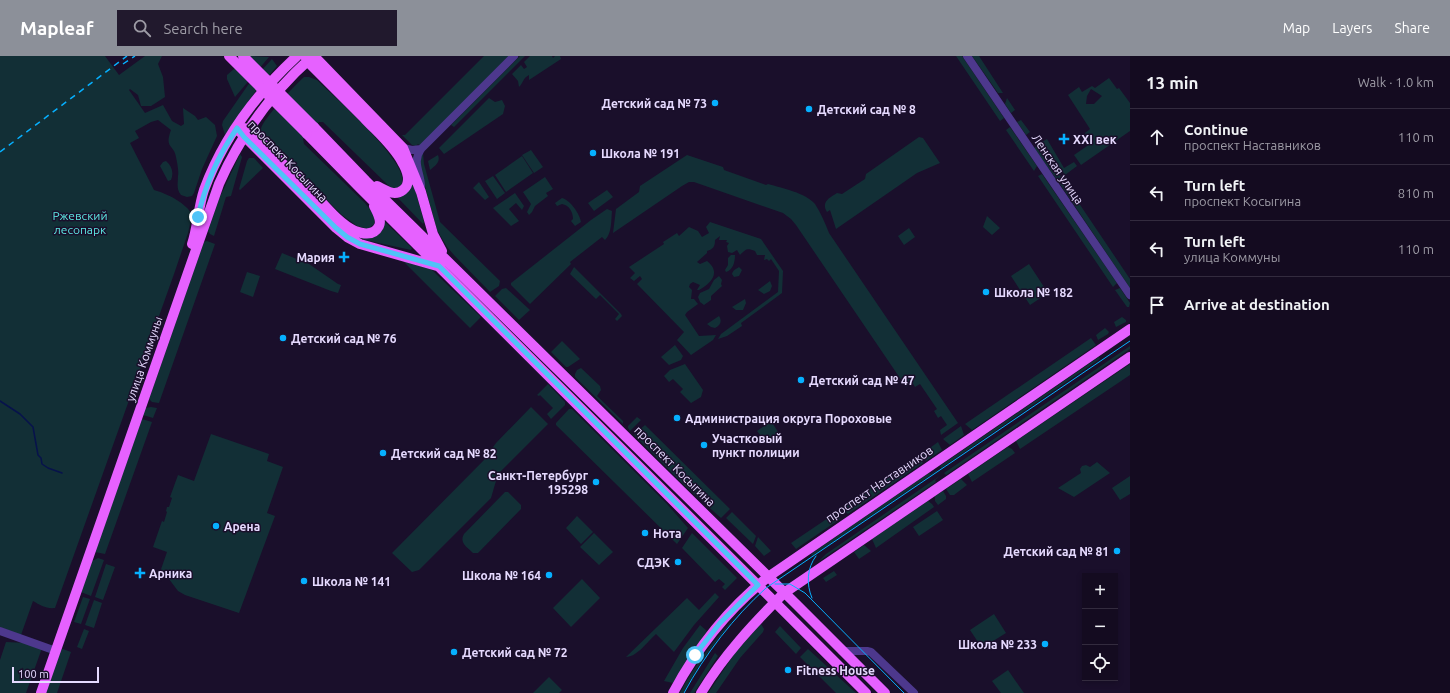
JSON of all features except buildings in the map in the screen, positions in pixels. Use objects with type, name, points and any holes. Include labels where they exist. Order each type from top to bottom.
[{"type":"main road","points":[[229,56],[311,131]]},
{"type":"main road","points":[[243,56],[311,131]]},
{"type":"main road","name":"улица Коммуны","points":[[41,693],[53,650],[195,234],[204,190],[218,158],[252,105],[297,56]]},
{"type":"main road","name":"проспект Косыгина","points":[[310,57],[387,141],[403,163],[408,179],[404,189],[394,193],[363,185]]},
{"type":"main road","name":"проспект Косыгина","points":[[310,57],[403,148],[421,192],[442,262],[758,585],[866,693]]},
{"type":"main road","name":"улица Коммуны","points":[[34,693],[53,650],[212,202],[228,164],[246,133],[276,93],[310,57]]},
{"type":"main road","name":"проспект Косыгина","points":[[237,128],[246,133],[342,222],[353,230],[363,234],[369,234],[378,227],[380,223],[378,214],[363,185]]},
{"type":"main road","name":"проспект Косыгина","points":[[311,131],[363,185],[768,577],[885,693]]},
{"type":"main road","name":"проспект Косыгина","points":[[246,133],[336,228],[347,237],[360,244],[442,262]]},
{"type":"main road","name":"проспект Наставников","points":[[673,693],[695,655],[707,638],[730,612],[768,577],[1130,329]]},
{"type":"main road","points":[[701,693],[740,638],[784,593],[1130,357]]},
{"type":"street","points":[[421,192],[421,181],[416,161],[421,149],[514,56]]},
{"type":"street","name":"Ленская улица","points":[[967,56],[1130,295]]},
{"type":"street","points":[[403,148],[412,150],[421,149]]},
{"type":"street","points":[[0,631],[53,650]]},
{"type":"street","points":[[842,651],[871,652],[914,693]]},
{"type":"green space","name":"Ржевский лесопарк","points":[[0,56],[105,56],[119,75],[145,56],[162,56],[158,64],[163,77],[165,97],[151,106],[141,106],[138,95],[130,89],[129,90],[145,113],[163,105],[172,121],[181,126],[184,124],[183,108],[195,116],[198,120],[206,117],[215,125],[217,136],[202,169],[194,193],[192,196],[187,197],[179,193],[177,161],[175,153],[169,143],[171,130],[158,120],[151,122],[135,131],[139,138],[130,143],[154,190],[181,203],[190,211],[192,215],[188,233],[174,274],[55,608],[46,607],[33,601],[21,635],[0,627]]},
{"type":"green space","points":[[249,56],[269,57],[235,97],[227,79],[227,75]]},
{"type":"green space","points":[[484,56],[509,56],[420,146],[418,144],[416,146],[412,145],[402,135],[405,135]]},
{"type":"green space","points":[[520,56],[525,56],[454,127],[451,125]]},
{"type":"green space","points":[[530,56],[552,56],[553,58],[555,56],[560,56],[561,59],[529,80],[529,75],[527,76],[519,87],[518,81],[512,74],[521,65],[524,69],[527,67],[524,62]]},
{"type":"green space","points":[[956,56],[962,56],[1004,118],[1000,121]]},
{"type":"green space","points":[[972,56],[979,56],[1003,93],[998,93]]},
{"type":"green space","points":[[272,59],[277,66],[255,92],[225,135],[222,125],[223,121],[248,85]]},
{"type":"green space","points":[[304,77],[317,80],[370,131],[396,163],[402,176],[401,185],[399,187],[390,187],[323,122],[319,122],[303,139],[304,144],[371,210],[374,218],[374,224],[368,229],[357,226],[342,215],[262,136],[261,130],[267,118]]},
{"type":"green space","points":[[1109,78],[1117,89],[1119,88],[1130,103],[1130,131],[1081,165],[1074,155],[1090,144],[1085,133],[1090,129],[1068,95],[1079,87],[1082,92],[1092,86],[1095,88]],"holes":[[[1091,89],[1102,96],[1094,104],[1086,104],[1087,96]]]},
{"type":"green space","points":[[489,98],[495,102],[502,100],[505,106],[503,114],[444,154],[439,148]]},
{"type":"green space","points":[[1007,98],[1015,110],[1011,113],[1005,104]]},
{"type":"green space","points":[[1021,120],[1030,132],[1026,135],[1017,122]]},
{"type":"green space","points":[[1010,127],[1037,166],[1034,171],[1006,130]]},
{"type":"green space","points":[[919,137],[923,138],[940,163],[917,173],[836,229],[830,210],[827,212],[825,209],[825,203],[837,193],[842,194],[865,179],[866,174]]},
{"type":"green space","points":[[1047,139],[1064,168],[1074,162],[1077,166],[1065,175],[1042,142]]},
{"type":"green space","points":[[1038,145],[1061,177],[1057,180],[1034,148]]},
{"type":"green space","points":[[531,150],[543,167],[534,173],[522,155]]},
{"type":"green space","points":[[423,153],[424,164],[440,222],[500,281],[499,286],[490,292],[447,247],[437,230],[419,165]]},
{"type":"green space","points":[[240,154],[242,157],[231,196],[226,197],[214,236],[208,231],[219,199]]},
{"type":"green space","points":[[438,155],[438,162],[430,170],[428,161]]},
{"type":"green space","points":[[687,155],[723,167],[724,170],[766,185],[768,184],[793,191],[811,200],[821,214],[829,233],[958,423],[941,435],[940,430],[947,425],[941,416],[938,418],[934,411],[937,409],[920,384],[915,387],[912,382],[906,387],[796,225],[783,213],[694,182],[689,182],[613,233],[616,209],[639,192],[640,186]]},
{"type":"green space","points":[[522,156],[533,173],[506,192],[495,175]]},
{"type":"green space","points":[[249,158],[254,158],[263,168],[240,190],[239,189]]},
{"type":"green space","points":[[166,161],[172,170],[171,180],[168,181],[160,166]]},
{"type":"green space","points":[[1042,174],[1117,283],[1113,287],[1038,176]]},
{"type":"green space","points":[[493,176],[505,193],[497,199],[485,181]]},
{"type":"green space","points":[[545,177],[553,189],[546,193],[548,196],[535,206],[529,215],[527,212],[531,204],[523,192]]},
{"type":"green space","points":[[412,178],[424,222],[423,224],[398,198]]},
{"type":"green space","points":[[1064,181],[1130,279],[1130,288],[1060,184]]},
{"type":"green space","points":[[479,182],[489,197],[485,200],[473,188]]},
{"type":"green space","points":[[607,190],[613,197],[594,211],[588,203]]},
{"type":"green space","points":[[515,193],[524,206],[522,210],[516,203],[509,209],[519,221],[511,226],[493,208]]},
{"type":"green space","points":[[562,198],[571,204],[579,215],[581,222],[575,226],[571,221],[573,216],[569,207],[562,204],[557,206],[555,203]]},
{"type":"green space","points":[[607,209],[612,211],[610,230],[605,240],[602,237],[570,262],[571,264],[530,304],[511,285],[511,283]]},
{"type":"green space","points":[[987,216],[1000,228],[992,235],[983,227]]},
{"type":"green space","points":[[385,222],[412,248],[411,250],[365,240],[355,235],[361,236]]},
{"type":"green space","points":[[710,222],[761,239],[783,271],[782,293],[741,323],[742,326],[727,336],[718,339],[721,334],[778,292],[779,271],[771,259],[769,261],[767,259],[764,260],[765,255],[757,255],[755,251],[747,250],[740,255],[737,250],[732,253],[728,252],[727,246],[729,243],[726,242],[727,240],[719,240],[720,236],[715,240],[713,247],[697,262],[700,264],[707,261],[711,265],[714,273],[711,281],[699,290],[697,290],[700,285],[693,282],[690,284],[689,287],[692,290],[691,299],[694,299],[698,304],[685,315],[699,336],[716,335],[713,340],[691,355],[677,340],[684,332],[637,284],[642,279],[640,276],[634,281],[630,278],[635,273],[629,267],[664,244],[663,242],[677,233],[679,236],[689,227],[698,231],[702,237],[709,233],[706,227]]},
{"type":"green space","points":[[909,228],[915,237],[904,245],[898,236]]},
{"type":"green space","points":[[207,241],[215,244],[159,403],[152,402],[149,399],[204,242]]},
{"type":"green space","points":[[282,253],[309,264],[341,285],[338,293],[275,269]]},
{"type":"green space","points":[[731,255],[735,255],[734,263],[732,268],[726,272],[725,270],[728,265],[728,258]]},
{"type":"green space","points":[[401,259],[424,265],[432,270],[481,317],[470,328]]},
{"type":"green space","points":[[1029,264],[1048,293],[1030,305],[1011,276]]},
{"type":"green space","points":[[574,267],[621,314],[622,316],[617,321],[615,319],[619,314],[600,295],[596,299],[570,274]]},
{"type":"green space","points":[[739,267],[742,270],[739,276],[734,277],[732,273]]},
{"type":"green space","points":[[247,272],[260,276],[253,297],[240,292]]},
{"type":"green space","points":[[719,276],[722,280],[722,286],[711,296],[711,300],[704,305],[700,302],[698,297],[700,293],[709,289],[714,280]]},
{"type":"green space","points":[[770,281],[772,286],[770,291],[764,294],[758,290]]},
{"type":"green space","points":[[506,288],[530,310],[519,320],[495,296],[502,289]]},
{"type":"green space","points":[[1120,288],[1130,303],[1129,307],[1127,307],[1115,290]]},
{"type":"green space","points":[[745,299],[746,303],[743,310],[736,310],[732,307]]},
{"type":"green space","points":[[719,316],[719,326],[715,328],[707,324]]},
{"type":"green space","points":[[1122,317],[1126,320],[1126,322],[1116,327],[1114,322]]},
{"type":"green space","points":[[1105,328],[1109,332],[1108,334],[1098,340],[1096,335]]},
{"type":"green space","points":[[1091,338],[1096,345],[972,430],[965,424]]},
{"type":"green space","points":[[562,341],[580,359],[568,367],[566,367],[551,352]]},
{"type":"green space","points":[[675,345],[683,356],[681,360],[669,365],[661,357]]},
{"type":"green space","points":[[1130,346],[1130,349],[946,475],[944,473]]},
{"type":"green space","points":[[1099,357],[1100,359],[941,468],[940,466]]},
{"type":"green space","points":[[685,364],[703,390],[701,397],[691,403],[680,392],[683,389],[673,379],[669,382],[664,376],[670,370]]},
{"type":"green space","points":[[1130,364],[1130,375],[1020,449],[1016,441]]},
{"type":"green space","points":[[581,368],[600,386],[601,390],[597,396],[623,421],[623,424],[575,377],[577,370]]},
{"type":"green space","points":[[548,384],[565,402],[565,405],[551,419],[547,414],[553,408],[540,395],[537,395]]},
{"type":"green space","points":[[531,407],[548,424],[498,474],[491,498],[419,570],[412,572],[392,553],[484,460],[496,443]]},
{"type":"green space","points":[[145,408],[157,408],[153,418],[143,415]]},
{"type":"green space","points":[[569,409],[572,409],[667,504],[688,528],[677,544],[556,425],[556,423]]},
{"type":"green space","points":[[637,417],[641,420],[630,431],[628,426]]},
{"type":"green space","points":[[142,419],[152,422],[105,554],[95,552]]},
{"type":"green space","points":[[771,421],[780,435],[767,444],[757,431]]},
{"type":"green space","points":[[645,425],[730,509],[721,518],[685,486],[634,435]]},
{"type":"green space","points":[[961,426],[964,435],[950,445],[943,439]]},
{"type":"green space","name":"Арена","points":[[211,434],[269,454],[267,461],[283,467],[267,513],[275,516],[239,613],[185,595],[178,591],[169,579],[159,575],[167,552],[153,547],[162,521],[164,522],[167,507],[169,507],[172,498],[170,497],[178,475],[194,481]]},
{"type":"green space","points":[[938,442],[942,450],[926,461],[923,453]]},
{"type":"green space","points":[[1008,447],[1015,453],[972,482],[968,474]]},
{"type":"green space","points":[[915,458],[920,459],[923,463],[848,514],[841,508]]},
{"type":"green space","points":[[1097,462],[1110,473],[1074,497],[1058,488],[1081,473],[1080,469],[1082,466],[1086,465],[1090,467]]},
{"type":"green space","points":[[937,470],[812,556],[811,554],[929,473],[931,474]]},
{"type":"green space","points":[[941,475],[935,480],[936,482],[818,562],[826,554]]},
{"type":"green space","points":[[1130,476],[1130,494],[1120,500],[1112,488]]},
{"type":"green space","points":[[961,479],[967,485],[954,495],[950,495],[946,489]]},
{"type":"green space","points":[[943,491],[946,499],[938,505],[935,501],[935,496]]},
{"type":"green space","points":[[505,492],[508,492],[521,505],[521,509],[478,553],[473,553],[466,547],[462,540],[464,534]]},
{"type":"green space","points":[[928,501],[934,507],[876,548],[872,539]]},
{"type":"green space","points":[[937,511],[943,520],[919,536],[913,527]]},
{"type":"green space","points":[[732,512],[756,536],[753,544],[726,518]]},
{"type":"green space","points":[[837,512],[840,519],[796,549],[791,543]]},
{"type":"green space","points":[[577,516],[593,532],[581,544],[566,528]]},
{"type":"green space","points":[[594,533],[613,552],[599,565],[580,547]]},
{"type":"green space","points":[[692,533],[737,578],[725,590],[722,587],[725,584],[719,579],[715,582],[682,548]]},
{"type":"green space","points":[[758,537],[771,551],[764,556],[755,546]]},
{"type":"green space","points":[[864,545],[871,551],[859,559],[854,552]]},
{"type":"green space","points":[[98,558],[104,560],[91,596],[81,592],[92,561]]},
{"type":"green space","points":[[106,564],[115,567],[103,600],[95,597]]},
{"type":"green space","points":[[834,571],[837,575],[826,582],[823,578]]},
{"type":"green space","points":[[582,579],[600,598],[571,627],[553,608]]},
{"type":"green space","points":[[715,593],[719,597],[694,625],[674,652],[656,634],[638,652],[626,657],[687,598],[699,610]]},
{"type":"green space","points":[[83,597],[90,599],[81,624],[74,622]]},
{"type":"green space","points":[[94,600],[102,603],[94,628],[85,625]]},
{"type":"green space","points":[[994,614],[1006,633],[982,648],[970,630]]},
{"type":"green space","points":[[737,615],[698,667],[683,693],[680,693],[706,652]]},
{"type":"green space","points":[[761,624],[764,629],[763,632],[740,658],[716,693],[708,693],[735,653]]},
{"type":"green space","points":[[700,625],[707,631],[673,683],[664,681],[683,648]]},
{"type":"green space","points":[[780,626],[801,648],[796,654],[775,632]]},
{"type":"green space","points":[[84,629],[89,631],[82,649],[77,647]]},
{"type":"green space","points":[[6,642],[27,643],[42,648],[26,693],[0,693],[0,660]]},
{"type":"green space","points":[[63,649],[71,652],[57,693],[46,693],[61,650]]},
{"type":"green space","points":[[808,649],[856,693],[836,693],[800,657]]},
{"type":"green space","points":[[715,653],[718,656],[694,693],[690,693]]},
{"type":"green space","points":[[1008,670],[1024,693],[1001,693],[992,681]]},
{"type":"green space","points":[[549,677],[562,690],[559,693],[533,693]]},
{"type":"waterway","points":[[0,401],[20,414],[33,427],[38,455],[41,458],[42,464],[62,473]]},
{"type":"tram line","points":[[684,693],[701,664],[721,637],[754,599],[766,588],[1130,341]]},
{"type":"tram line","points":[[812,598],[808,576],[816,556]]},
{"type":"tram line","points":[[775,584],[790,584],[805,593],[904,693]]},
{"type":"railway","points":[[0,152],[127,56]]},
{"type":"railway","points":[[123,64],[135,56]]},
{"type":"place","name":"Детский сад № 73","points":[[715,103]]},
{"type":"place","name":"Детский сад № 8","points":[[809,109]]},
{"type":"place","name":"XXI век","points":[[1064,139]]},
{"type":"place","name":"Школа № 191","points":[[593,153]]},
{"type":"place","name":"Мария","points":[[344,257]]},
{"type":"place","name":"Школа № 182","points":[[986,292]]},
{"type":"place","name":"Детский сад № 76","points":[[283,338]]},
{"type":"place","name":"Детский сад № 47","points":[[801,380]]},
{"type":"place","name":"Администрация округа Пороховые","points":[[677,418]]},
{"type":"place","name":"Участковый пункт полиции","points":[[704,445]]},
{"type":"place","name":"Детский сад № 82","points":[[383,453]]},
{"type":"place","name":"Санкт-Петербург 195298","points":[[596,482]]},
{"type":"place","name":"Арена","points":[[216,526]]},
{"type":"place","name":"Нота","points":[[645,533]]},
{"type":"place","name":"Детский сад № 81","points":[[1117,551]]},
{"type":"place","name":"СДЭК","points":[[678,562]]},
{"type":"place","name":"Арника","points":[[140,573]]},
{"type":"place","name":"Школа № 164","points":[[549,575]]},
{"type":"place","name":"Школа № 141","points":[[304,581]]},
{"type":"place","name":"Школа № 233","points":[[1045,644]]},
{"type":"place","name":"Детский сад № 72","points":[[454,652]]},
{"type":"place","name":"Fitness House","points":[[788,670]]},
{"type":"route","points":[[198,217],[204,190],[218,158],[237,128],[244,137],[326,219],[347,237],[360,244],[439,266],[758,585],[720,623],[695,655]]}]
